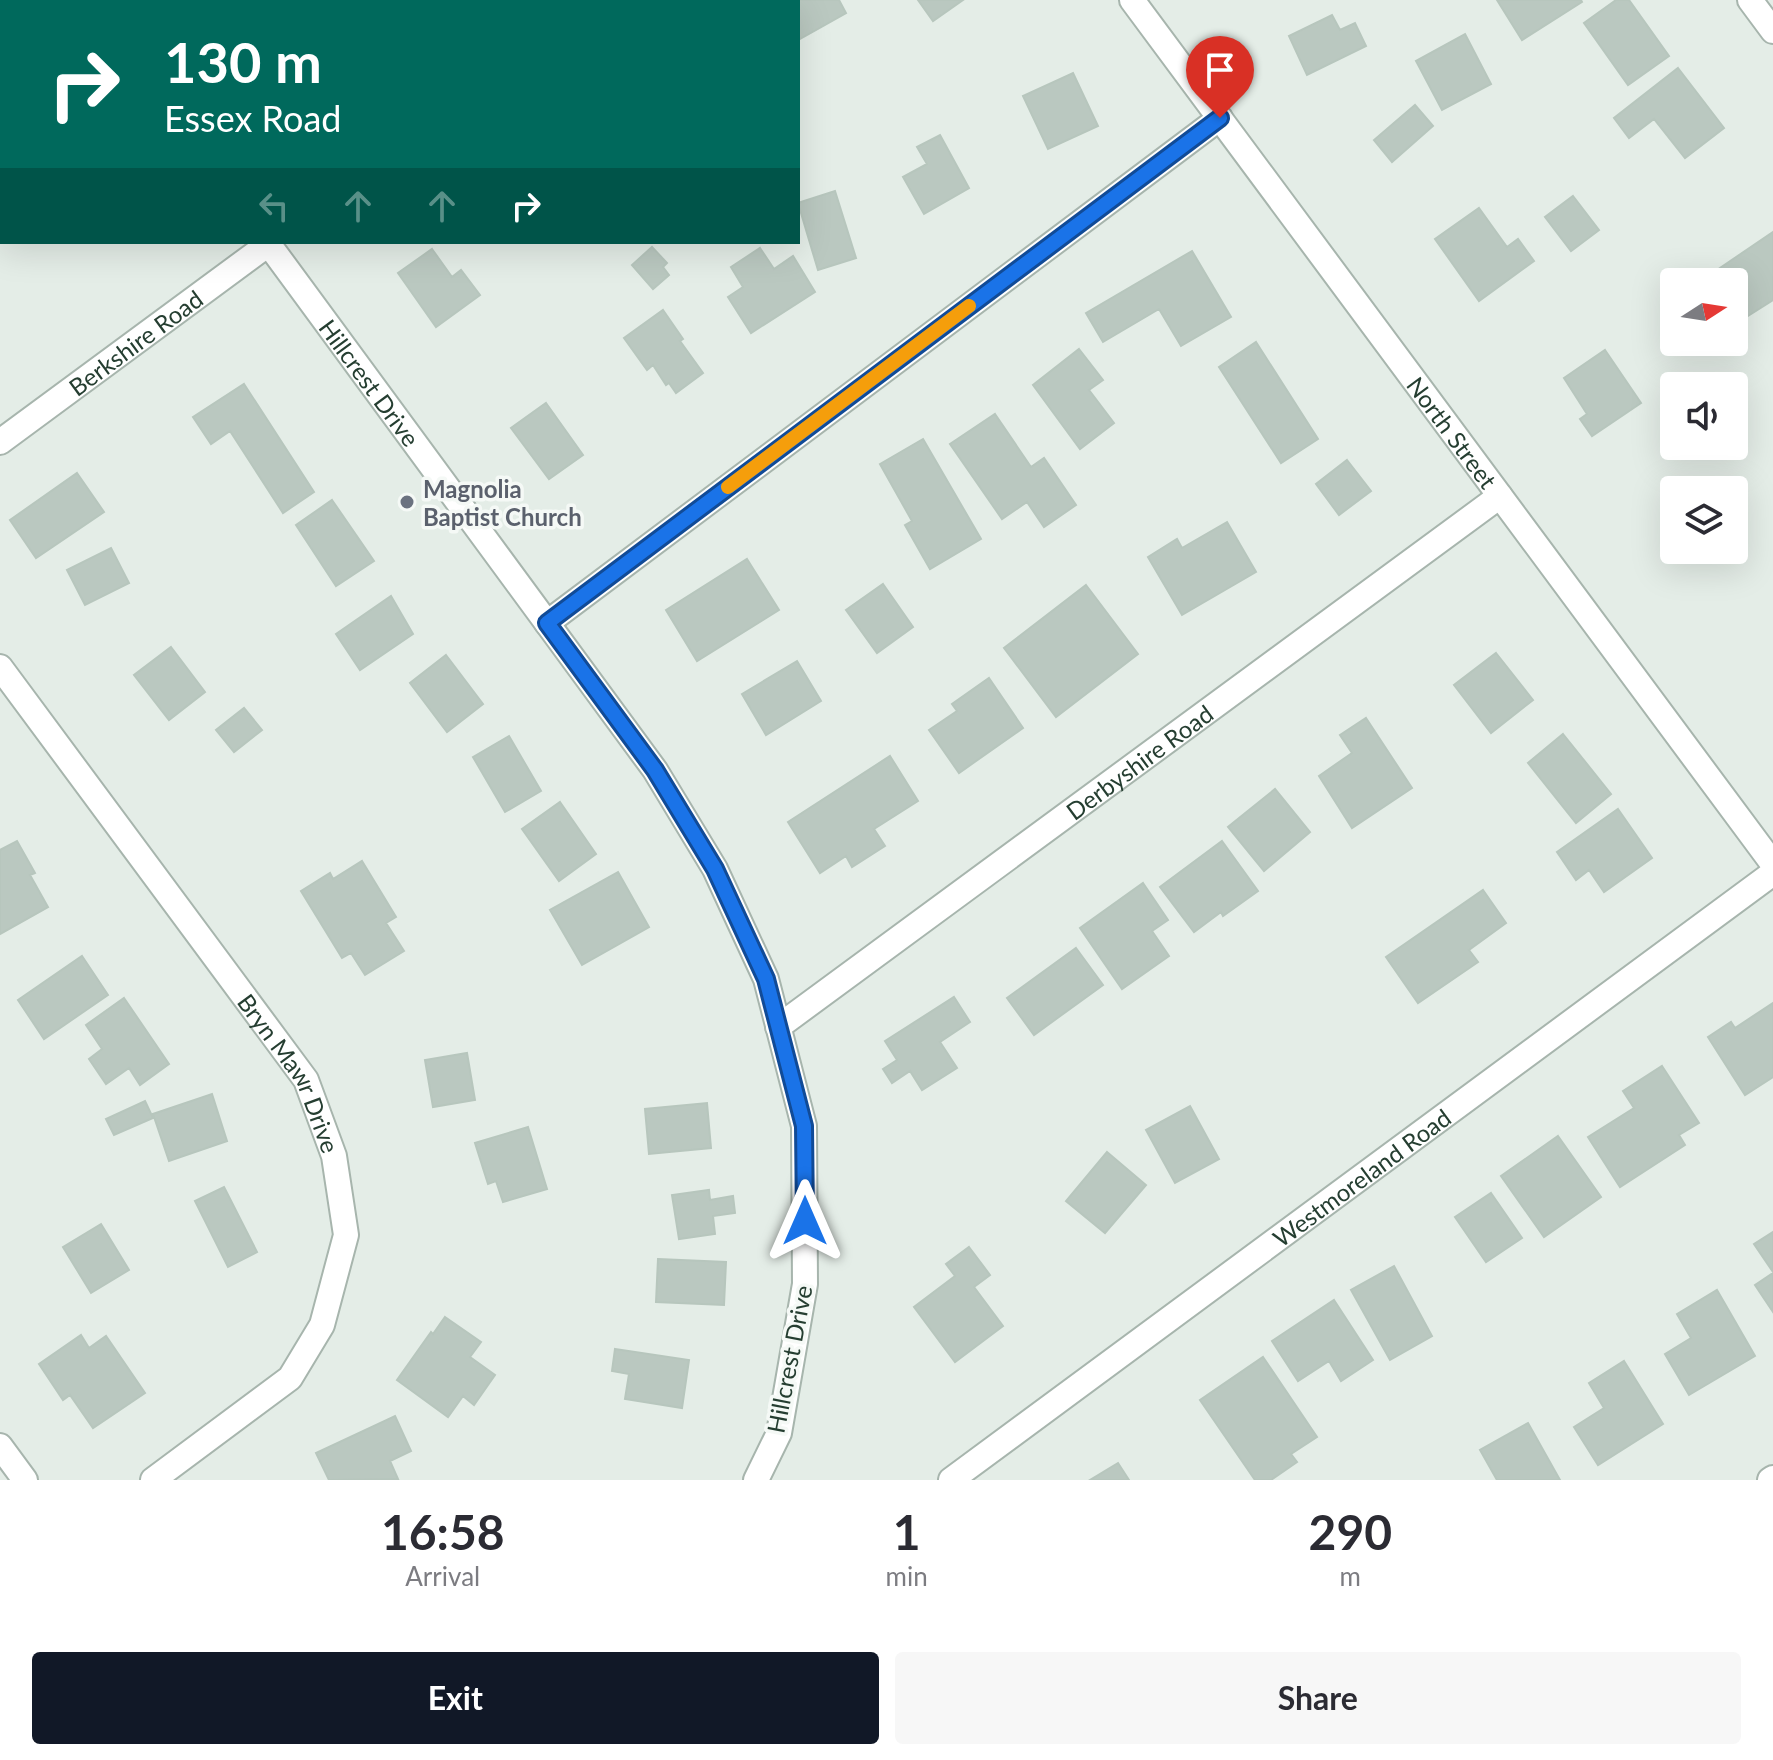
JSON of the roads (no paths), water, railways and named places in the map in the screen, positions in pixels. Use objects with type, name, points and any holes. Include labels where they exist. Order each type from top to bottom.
[{"type":"street","name":"North Street","points":[[1132,0],[1773,864]]},
{"type":"street","points":[[1750,0],[1773,31]]},
{"type":"street","points":[[547,623],[1220,118]]},
{"type":"street","name":"Berkshire Road","points":[[0,442],[268,244]]},
{"type":"street","name":"Hillcrest Drive","points":[[270,244],[655,770],[715,869],[766,979],[804,1126],[805,1284],[779,1433],[756,1480]]},
{"type":"street","name":"Derbyshire Road","points":[[778,1027],[1500,496]]},
{"type":"street","name":"Bryn Mawr Drive","points":[[0,667],[306,1080],[334,1156],[346,1235],[322,1325],[290,1378],[153,1480]]},
{"type":"street","name":"Westmoreland Road","points":[[951,1480],[1773,873]]},
{"type":"street","points":[[0,1446],[25,1480]]},
{"type":"place","name":"Magnolia Baptist Church","points":[[407,502]]}]
